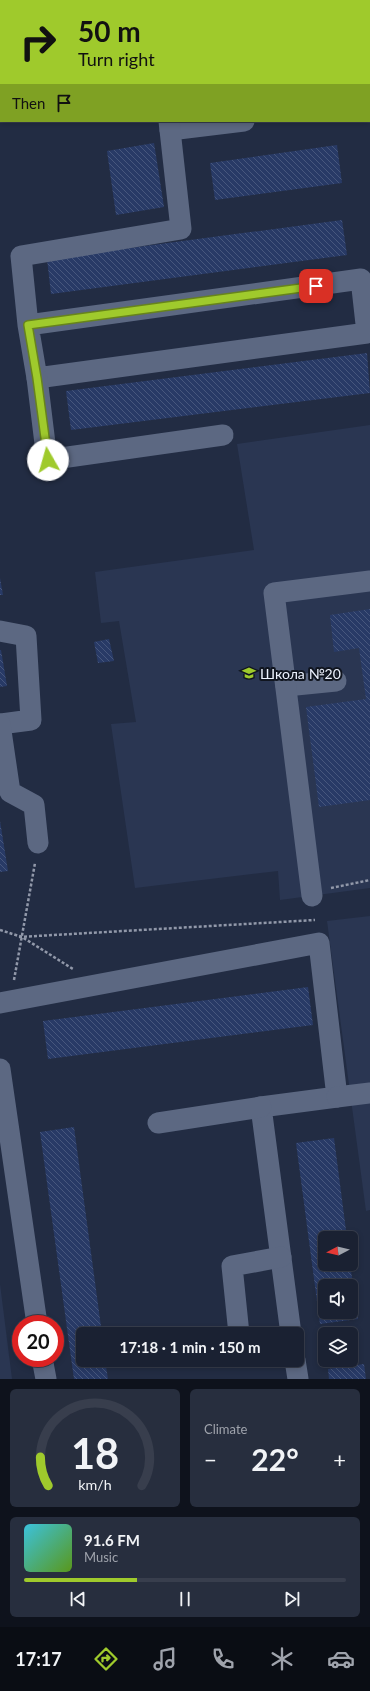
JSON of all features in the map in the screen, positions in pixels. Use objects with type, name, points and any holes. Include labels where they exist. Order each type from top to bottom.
[{"type":"lane","points":[[223,435],[48,460],[28,325],[21,256],[182,228],[170,126],[229,122]]},
{"type":"lane","points":[[28,325],[361,279],[367,333],[37,378]]},
{"type":"lane","points":[[312,896],[274,593],[370,581]]},
{"type":"lane","points":[[0,631],[26,636],[32,720],[0,724],[10,792],[34,805],[38,843]]},
{"type":"lane","points":[[286,686],[336,681]]},
{"type":"lane","points":[[5,1002],[319,943],[337,1097]]},
{"type":"lane","points":[[0,1069],[9,1190],[35,1315]]},
{"type":"lane","points":[[158,1123],[261,1107],[370,1093]]},
{"type":"lane","points":[[261,1107],[291,1327]]},
{"type":"lane","points":[[238,1327],[232,1266],[281,1258]]},
{"type":"lane","points":[[44,1367],[46,1379]]},
{"type":"lane","points":[[296,1367],[298,1379]]},
{"type":"path","points":[[5,1002],[22,937],[38,843]]},
{"type":"path","points":[[22,937],[315,920]]},
{"type":"path","points":[[0,930],[22,937],[99,985]]},
{"type":"shaded area","name":"Школа №20","points":[[370,425],[370,888],[280,900],[278,871],[135,888],[111,724],[136,722],[119,621],[101,623],[95,572],[254,550],[237,444]]},
{"type":"shaded area","points":[[370,916],[370,1210],[366,1211],[327,921]]},
{"type":"shaded area","points":[[0,1284],[12,1379],[0,1379]]},
{"type":"building","points":[[154,143],[164,207],[116,215],[107,151]]},
{"type":"building","points":[[337,145],[342,183],[215,200],[210,163]]},
{"type":"building","points":[[342,220],[347,255],[51,294],[47,259]]},
{"type":"building","points":[[367,353],[370,393],[71,430],[66,391]]},
{"type":"building","points":[[0,578],[3,595],[0,595]]},
{"type":"building","points":[[370,609],[370,800],[319,807],[306,707],[366,699],[359,648],[334,652],[330,615]]},
{"type":"building","points":[[109,639],[114,661],[98,663],[94,642]]},
{"type":"building","points":[[0,650],[7,686],[0,687]]},
{"type":"building","points":[[0,821],[8,871],[0,872]]},
{"type":"building","points":[[308,987],[313,1025],[48,1059],[43,1021]]},
{"type":"building","points":[[74,1127],[101,1327],[76,1327],[76,1367],[106,1367],[108,1379],[74,1379],[40,1132]]},
{"type":"building","points":[[334,1138],[346,1231],[318,1231],[318,1271],[351,1271],[352,1279],[318,1279],[318,1309],[296,1143]]},
{"type":"building","points":[[319,1319],[358,1319],[320,1324]]},
{"type":"building","points":[[364,1364],[366,1379],[329,1379],[328,1369],[358,1367],[358,1365]]},
{"type":"place","name":"Школа №20","points":[[249,673]]},
{"type":"route","points":[[48,460],[28,325],[316,286]]}]
